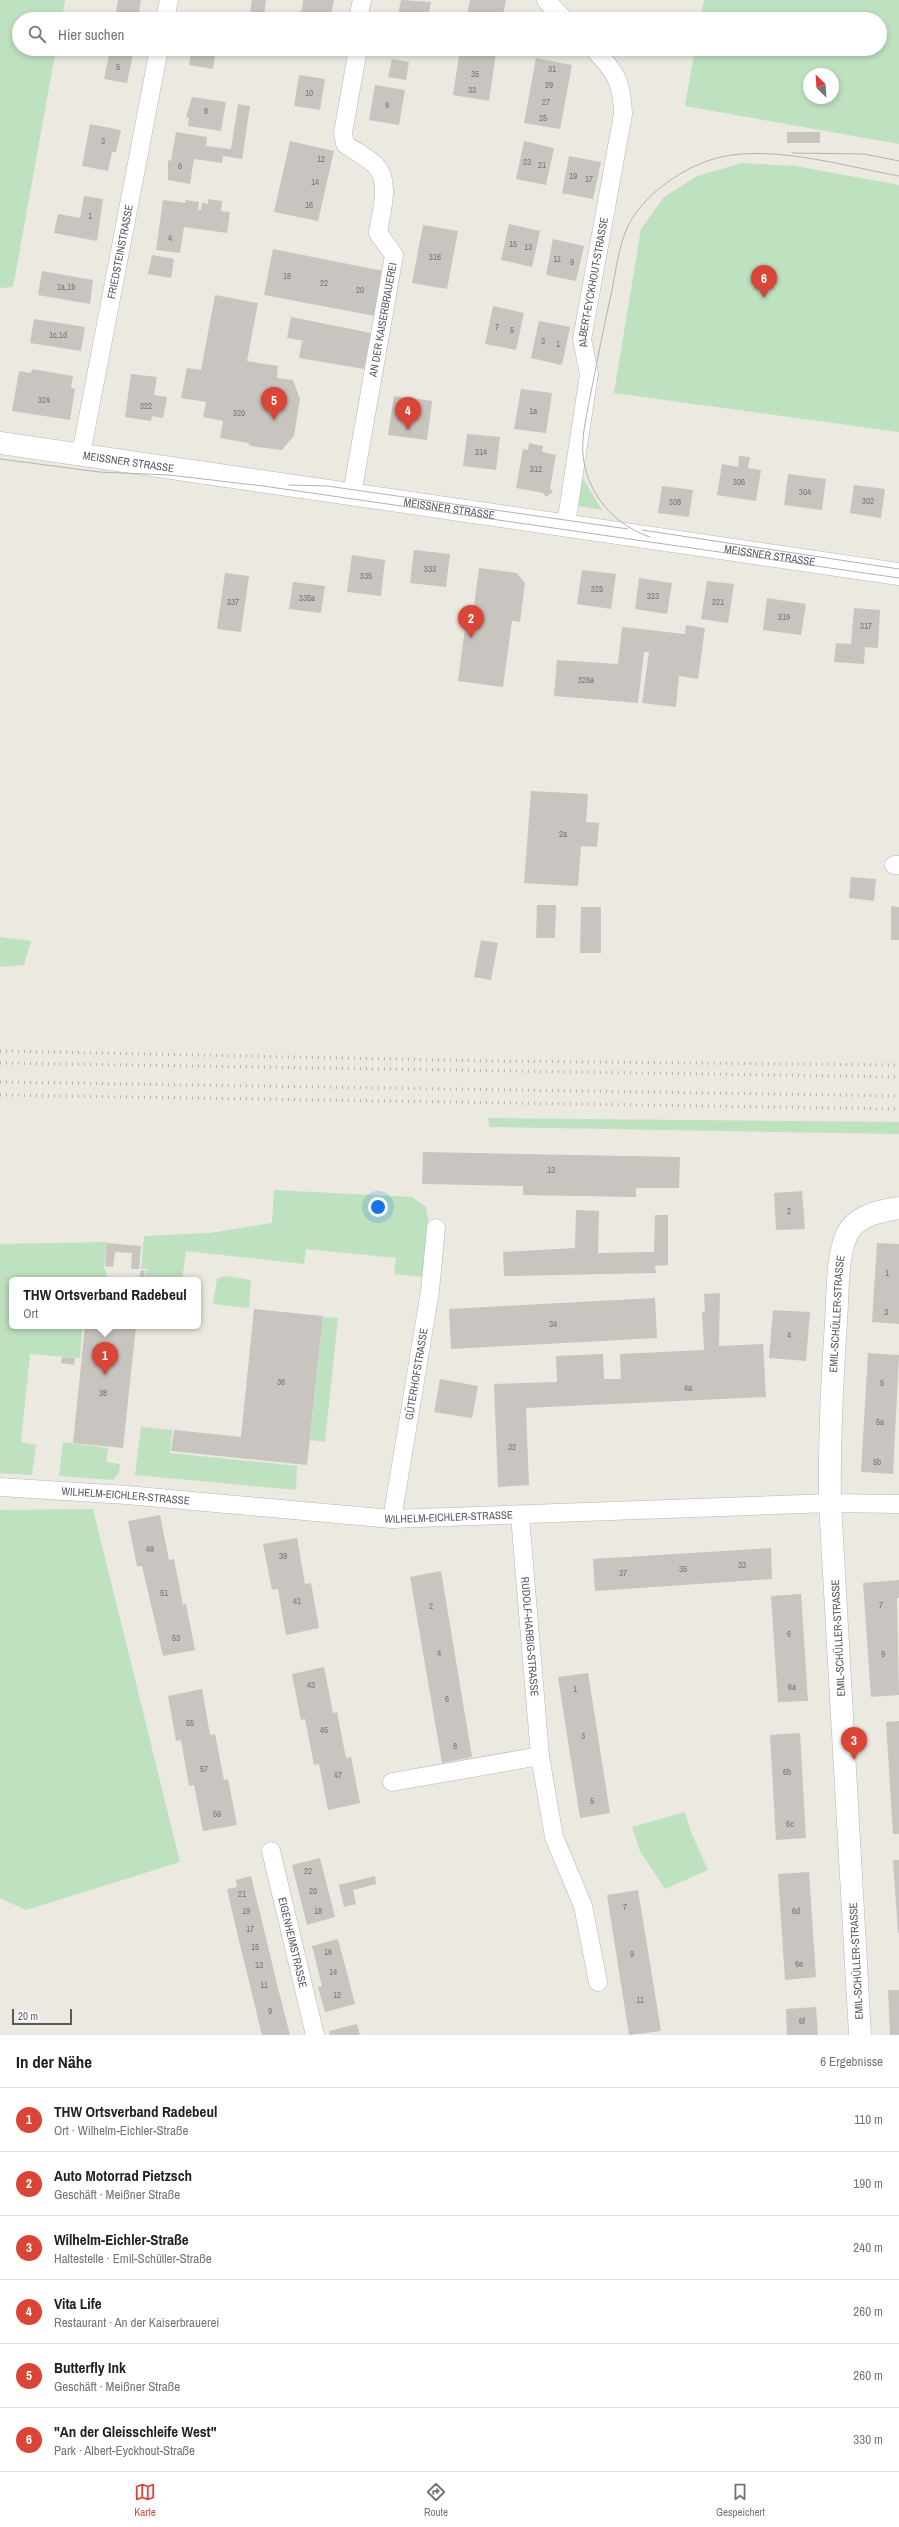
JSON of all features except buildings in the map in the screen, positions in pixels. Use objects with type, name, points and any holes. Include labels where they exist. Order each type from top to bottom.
[{"type":"main road","name":"MEISSNER STRASSE","points":[[0,443],[899,574]]},
{"type":"main road","name":"EMIL-SCHÜLLER-STRASSE","points":[[860,2035],[830,1504],[829,1436],[840,1270],[844,1241],[851,1229],[862,1219],[873,1213],[899,1208]]},
{"type":"street","points":[[166,12],[168,0]]},
{"type":"street","points":[[359,12],[362,0]]},
{"type":"street","points":[[546,0],[557,12]]},
{"type":"street","name":"FRIEDSTEINSTRASSE","points":[[81,454],[158,56]]},
{"type":"street","name":"AN DER KAISERBRAUEREI","points":[[352,494],[394,255],[378,232],[384,183],[380,172],[375,165],[345,144],[343,133],[357,56]]},
{"type":"street","name":"ALBERT-EYCKHOUT-STRASSE","points":[[566,525],[589,374],[582,339],[623,114],[622,91],[609,65],[601,56]]},
{"type":"street","name":"GÜTERHOFSTRASSE","points":[[392,1519],[430,1291],[436,1228]]},
{"type":"street","name":"WILHELM-EICHLER-STRASSE","points":[[0,1487],[135,1496],[392,1519],[520,1516],[830,1504],[899,1504]]},
{"type":"street","name":"RUDOLF-HARBIG-STRASSE","points":[[520,1516],[540,1756],[554,1837],[584,1906],[598,1982]]},
{"type":"street","points":[[392,1782],[540,1756]]},
{"type":"street","name":"EIGENHEIMSTRASSE","points":[[271,1851],[314,2035]]},
{"type":"green space","points":[[0,0],[65,0],[63,12],[12,12],[12,56],[55,56],[13,287],[0,288]]},
{"type":"green space","points":[[704,0],[899,0],[899,144],[685,106],[694,56],[887,56],[887,12],[701,12]]},
{"type":"green space","points":[[742,163],[795,166],[899,185],[899,432],[614,393],[641,229],[664,197],[697,176]]},
{"type":"green space","points":[[582,477],[602,510],[578,506]]},
{"type":"green space","points":[[0,937],[31,941],[24,965],[0,967]]},
{"type":"green space","points":[[488,1118],[899,1122],[899,1134],[490,1127]]},
{"type":"green space","points":[[274,1190],[412,1197],[426,1207],[429,1225],[423,1277],[394,1274],[396,1258],[306,1249],[304,1264],[186,1251],[182,1277],[146,1277],[147,1269],[141,1269],[144,1236],[210,1233],[272,1223]]},
{"type":"green space","points":[[107,1242],[104,1267],[108,1277],[9,1277],[9,1329],[82,1329],[80,1358],[30,1354],[21,1442],[36,1445],[32,1475],[0,1473],[0,1244]]},
{"type":"green space","points":[[225,1276],[251,1280],[249,1308],[213,1304],[217,1279]]},
{"type":"green space","points":[[323,1317],[338,1318],[325,1442],[310,1440]]},
{"type":"green space","points":[[141,1427],[172,1430],[170,1453],[297,1466],[296,1490],[135,1475]]},
{"type":"green space","points":[[63,1442],[108,1448],[106,1462],[120,1464],[119,1473],[113,1480],[59,1476]]},
{"type":"green space","points":[[93,1509],[180,1862],[26,1910],[0,1898],[0,1510]]},
{"type":"green space","points":[[685,1812],[691,1832],[708,1870],[665,1889],[640,1851],[632,1827]]},
{"type":"tram line","points":[[792,153],[864,154],[899,161]]},
{"type":"tram line","points":[[650,537],[627,526],[608,511],[594,491],[583,458],[583,441],[587,414],[620,251],[628,226],[634,215],[652,195],[673,178],[707,161],[728,155],[777,154],[802,157],[899,176]]},
{"type":"tram line","points":[[0,459],[99,472],[169,475],[263,486],[899,578]]},
{"type":"tram line","points":[[289,485],[327,486],[628,529]]},
{"type":"tram line","points":[[642,530],[899,569]]},
{"type":"railway","points":[[0,1051],[489,1061],[899,1065]]},
{"type":"railway","points":[[0,1063],[899,1077]]},
{"type":"railway","points":[[0,1082],[899,1096]]},
{"type":"railway","points":[[0,1095],[899,1109]]},
{"type":"place","name":"\"An der Gleisschleife West\"","points":[[764,298]]},
{"type":"place","name":"Butterfly Ink","points":[[274,420]]},
{"type":"place","name":"Vita Life","points":[[408,430]]},
{"type":"place","name":"Auto Motorrad Pietzsch","points":[[471,638]]},
{"type":"place","name":"THW Ortsverband Radebeul","points":[[105,1375]]},
{"type":"place","name":"Wilhelm-Eichler-Straße","points":[[854,1760]]}]
